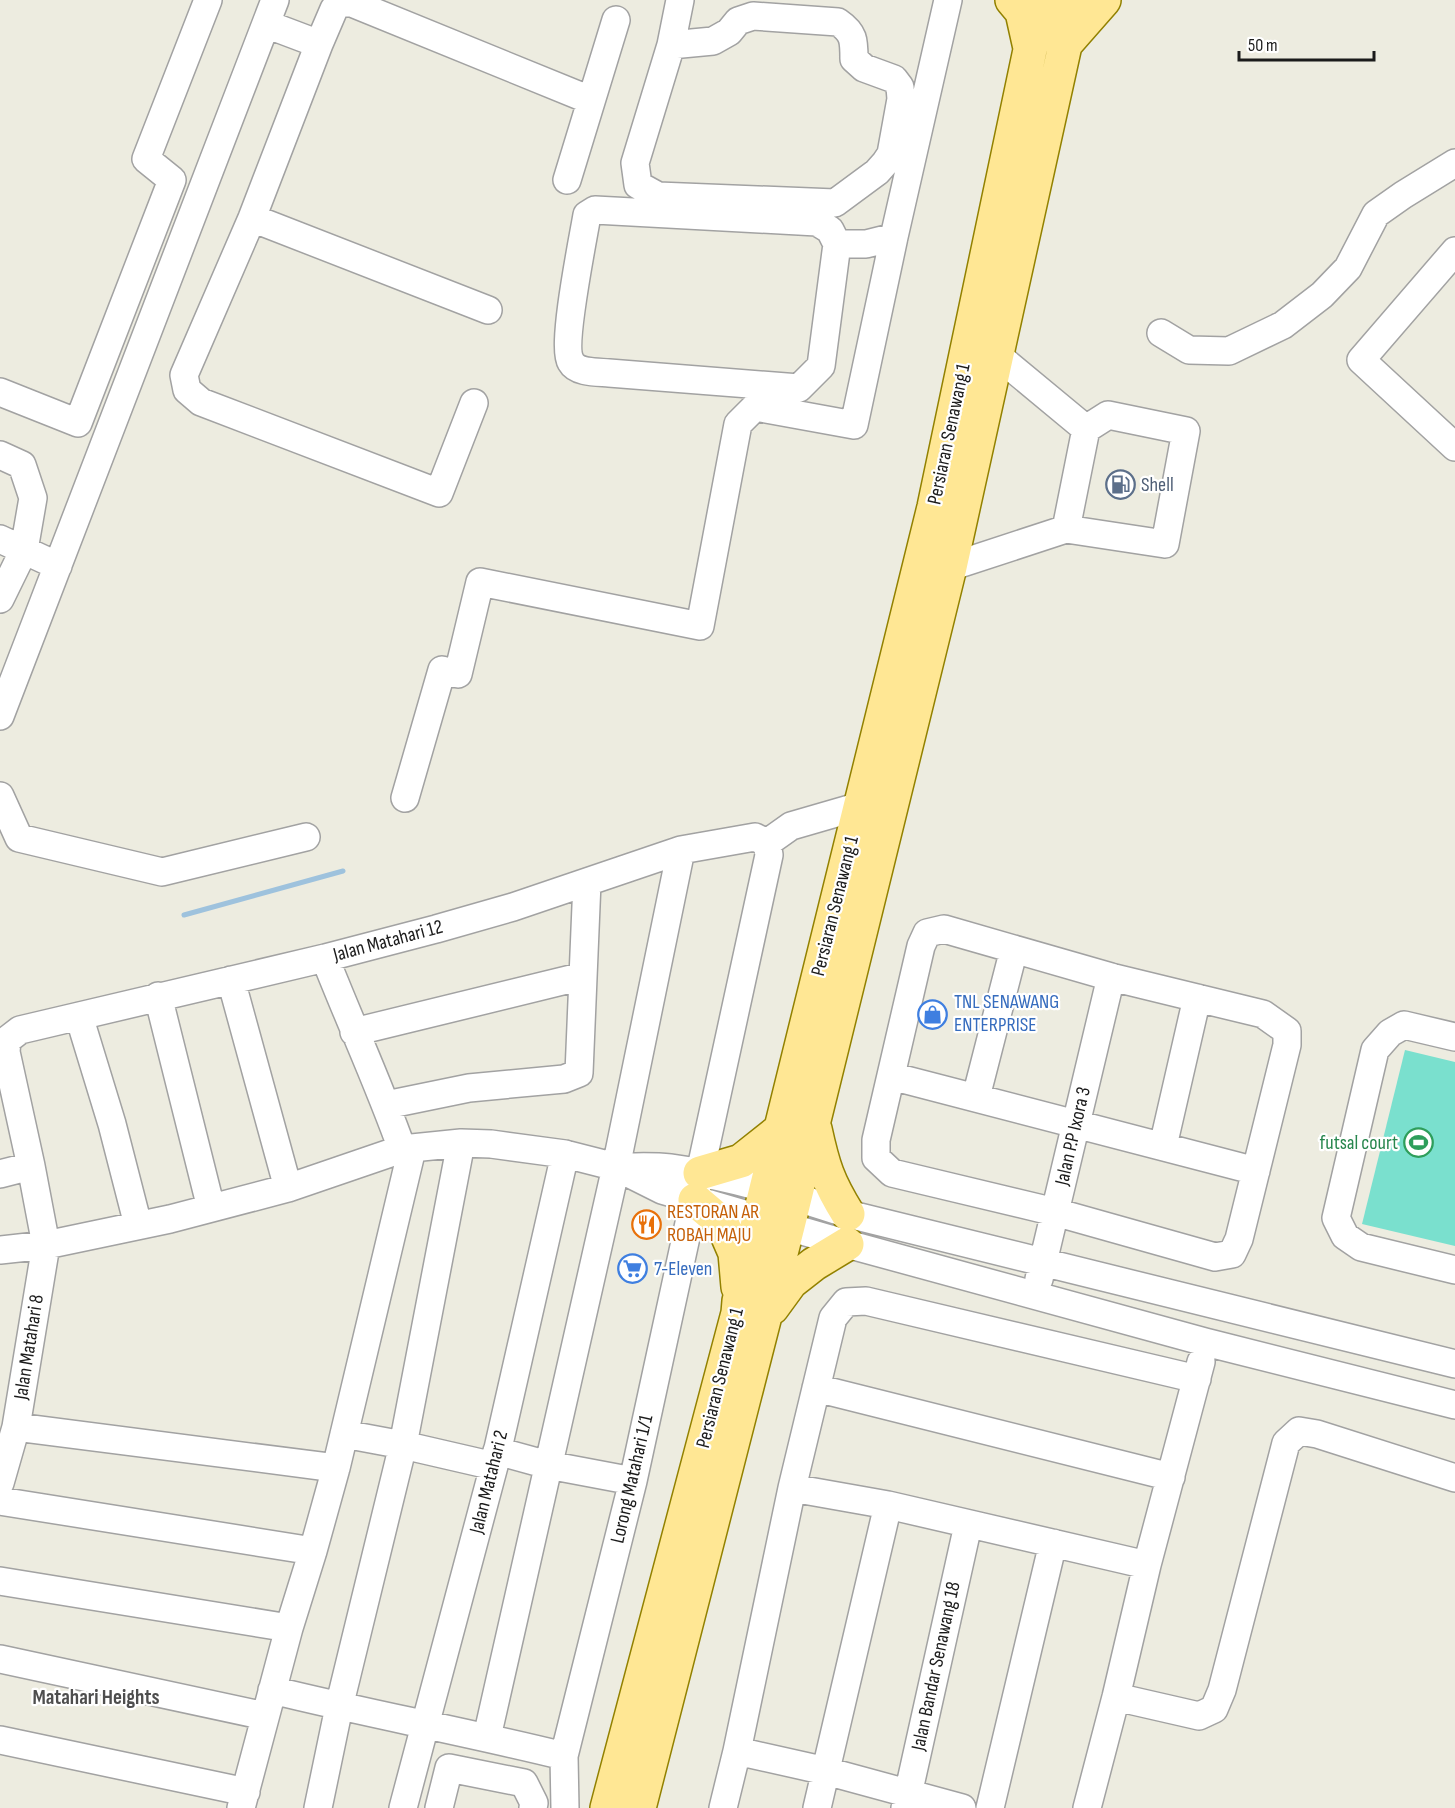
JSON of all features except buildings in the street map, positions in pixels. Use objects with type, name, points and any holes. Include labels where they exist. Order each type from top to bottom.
[{"type":"main road","points":[[1012,0],[1022,12],[1030,50]]},
{"type":"main road","name":"Persiaran Senawang 1","points":[[777,1207],[780,1130],[934,507],[1030,50],[1043,0]]},
{"type":"main road","name":"Persiaran Senawang 1","points":[[612,1806],[738,1313],[752,1309],[777,1207],[814,1121],[950,567],[1075,0]]},
{"type":"main road","points":[[1065,44],[1104,0]]},
{"type":"main road","points":[[780,1130],[741,1161],[697,1187],[722,1223],[735,1253],[752,1309],[814,1264],[848,1229],[823,1164],[814,1121]]},
{"type":"street","points":[[0,392],[78,423],[172,180],[146,159],[208,0]]},
{"type":"street","points":[[670,45],[713,41],[729,32],[738,21],[753,16],[838,22],[850,30],[854,44],[854,59],[864,68],[894,79],[900,87],[901,99],[891,154],[877,172],[835,202],[658,196],[638,185],[635,163],[670,45],[680,0]]},
{"type":"street","points":[[405,798],[442,670],[458,674],[480,582],[700,626],[738,424],[754,407],[854,425],[948,0]]},
{"type":"street","points":[[474,403],[439,493],[201,402],[187,390],[184,375],[252,218],[334,9],[340,2],[352,3],[591,100]]},
{"type":"street","points":[[0,716],[271,12],[320,44]]},
{"type":"street","points":[[567,180],[616,20]]},
{"type":"street","points":[[1161,333],[1189,350],[1229,351],[1282,324],[1322,295],[1348,268],[1376,214],[1455,163]]},
{"type":"street","points":[[595,210],[817,222],[830,230],[837,244],[821,366],[799,388],[609,373],[579,369],[571,362],[568,351],[574,297],[587,215],[595,210]]},
{"type":"street","points":[[252,218],[488,310]]},
{"type":"street","points":[[837,244],[866,244],[894,237]]},
{"type":"street","points":[[1455,250],[1361,360],[1455,447]]},
{"type":"street","points":[[998,356],[1086,429]]},
{"type":"street","points":[[950,567],[1066,529],[1165,544],[1186,431],[1108,415],[1086,429],[1066,529]]},
{"type":"street","points":[[0,455],[22,465],[33,498],[12,544],[0,599]]},
{"type":"street","points":[[12,544],[58,566]]},
{"type":"street","points":[[0,796],[19,838],[162,872],[306,837]]},
{"type":"street","points":[[767,843],[791,826],[860,806]]},
{"type":"street","name":"Jalan Matahari 12","points":[[31,1166],[6,1052],[7,1040],[20,1030],[326,958],[513,907],[681,850],[755,837],[767,843]]},
{"type":"street","name":"Lorong Matahari 1/1","points":[[565,1808],[564,1756],[633,1481],[769,855],[767,843]]},
{"type":"street","points":[[487,1737],[616,1167],[681,850]]},
{"type":"street","points":[[386,1105],[470,1088],[564,1079],[579,1073],[587,882]]},
{"type":"street","points":[[944,929],[1111,977],[1263,1014],[1287,1031],[1287,1045],[1256,1171],[1239,1239],[1232,1254],[1215,1257],[1055,1212],[892,1173],[876,1158],[876,1140],[921,946],[927,933],[944,929]]},
{"type":"street","points":[[976,1097],[1014,949]]},
{"type":"street","points":[[0,1740],[244,1800],[289,1628],[345,1434],[407,1149],[354,1032],[326,958]]},
{"type":"street","points":[[354,1032],[583,976]]},
{"type":"street","name":"Jalan P.P Ixora 3","points":[[1035,1295],[1111,977]]},
{"type":"street","points":[[231,980],[288,1188]]},
{"type":"street","points":[[158,996],[211,1208]]},
{"type":"street","points":[[1163,1146],[1197,998]]},
{"type":"street","points":[[79,1016],[112,1124],[138,1226]]},
{"type":"street","points":[[1455,1037],[1404,1025],[1390,1032],[1375,1050],[1336,1218],[1345,1236],[1361,1247],[1455,1270]]},
{"type":"street","points":[[891,1076],[1256,1171]]},
{"type":"street","points":[[318,1808],[339,1707],[403,1445],[461,1143]]},
{"type":"street","points":[[0,1250],[46,1245],[211,1208],[288,1188],[407,1149],[461,1143],[491,1144],[565,1154],[616,1167],[667,1168],[697,1187],[777,1207],[848,1229],[1035,1295],[1205,1342],[1455,1405]]},
{"type":"street","name":"Jalan Matahari 2","points":[[403,1808],[496,1459],[565,1154]]},
{"type":"street","points":[[0,1174],[31,1166],[46,1245]]},
{"type":"street","points":[[848,1229],[1043,1263],[1455,1364]]},
{"type":"street","name":"Jalan Matahari 8","points":[[0,1483],[16,1427],[46,1245]]},
{"type":"street","points":[[723,1808],[792,1488],[833,1318],[846,1302],[866,1301],[1197,1379]]},
{"type":"street","points":[[1087,1808],[1205,1342]]},
{"type":"street","points":[[816,1388],[1171,1477]]},
{"type":"street","points":[[16,1427],[336,1468]]},
{"type":"street","points":[[1116,1697],[1199,1716],[1214,1708],[1222,1690],[1286,1443],[1299,1431],[1317,1434],[1455,1478]]},
{"type":"street","points":[[345,1434],[403,1445],[548,1465],[633,1481]]},
{"type":"street","points":[[792,1488],[888,1505],[1147,1565]]},
{"type":"street","points":[[0,1501],[313,1551]]},
{"type":"street","points":[[818,1808],[888,1505]]},
{"type":"street","name":"Jalan Bandar Senawang 18","points":[[907,1801],[968,1525]]},
{"type":"street","points":[[990,1808],[1053,1543]]},
{"type":"street","points":[[0,1581],[289,1628]]},
{"type":"street","points":[[0,1659],[265,1716]]},
{"type":"street","points":[[272,1690],[339,1707],[487,1737],[564,1756]]},
{"type":"street","points":[[737,1751],[826,1771],[907,1801],[962,1808]]},
{"type":"street","points":[[439,1808],[449,1768],[524,1783],[534,1803],[532,1808]]},
{"type":"shaded area","name":"futsal court","points":[[1405,1050],[1455,1062],[1455,1246],[1362,1224]]},
{"type":"waterway","points":[[184,915],[343,871]]},
{"type":"place","name":"Shell","points":[[1120,485]]},
{"type":"place","name":"TNL SENAWANG ENTERPRISE","points":[[933,1014]]},
{"type":"place","name":"futsal court","points":[[1419,1143]]},
{"type":"place","name":"RESTORAN AR ROBAH MAJU","points":[[646,1224]]},
{"type":"place","name":"7-Eleven","points":[[633,1269]]},
{"type":"district","name":"Matahari Heights","points":[[96,1697]]}]
